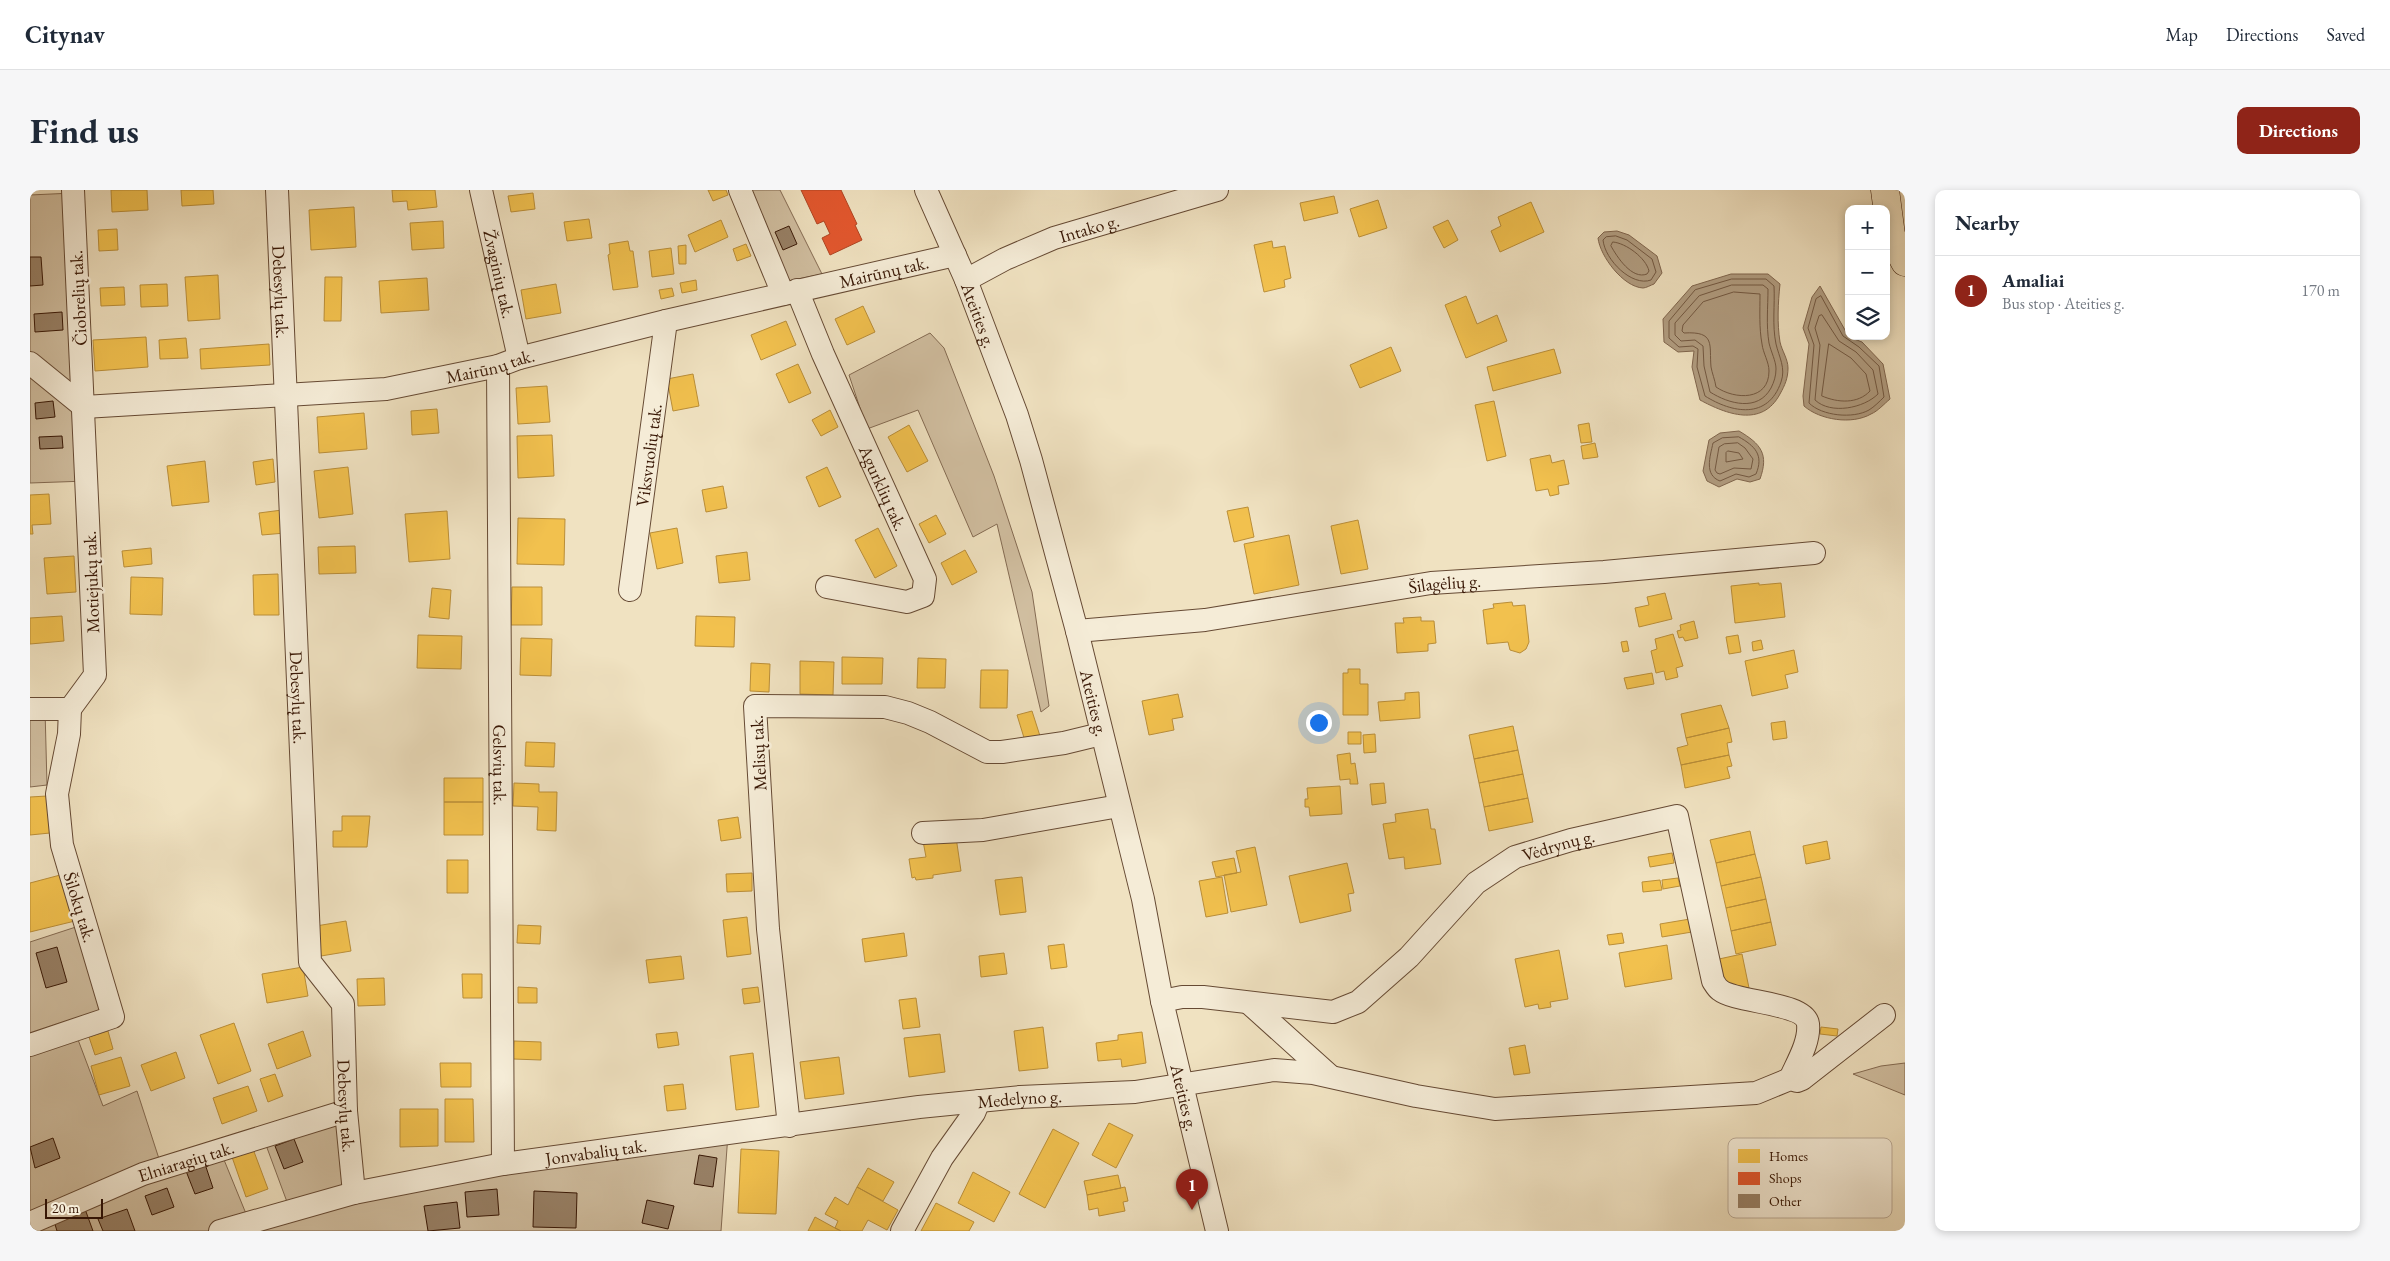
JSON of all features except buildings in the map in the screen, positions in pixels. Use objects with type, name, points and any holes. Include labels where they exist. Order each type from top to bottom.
[{"type":"highway","points":[[1868,190],[1876,205]]},
{"type":"highway","points":[[1884,190],[1886,205]]},
{"type":"highway","points":[[1890,232],[1905,262]]},
{"type":"street","name":"Čiobrelių tak.","points":[[73,190],[84,406]]},
{"type":"street","name":"Debesylų tak.","points":[[277,190],[310,962],[343,1004],[346,1111],[354,1193]]},
{"type":"street","name":"Žvaginių tak.","points":[[480,190],[519,358]]},
{"type":"street","name":"Agurklių tak.","points":[[740,190],[823,354],[925,579],[923,596],[907,602],[828,587]]},
{"type":"street","name":"Ateities g.","points":[[926,190],[966,280],[1017,415],[1031,460],[1077,631],[1143,899],[1162,1001],[1217,1231]]},
{"type":"street","name":"Intako g.","points":[[966,280],[1005,259],[1054,238],[1207,191]]},
{"type":"street","name":"Mairūnų tak.","points":[[84,406],[386,389],[498,366],[519,358],[666,321],[955,254]]},
{"type":"street","name":"Viksvuolių tak.","points":[[630,590],[666,321]]},
{"type":"street","points":[[30,363],[84,406]]},
{"type":"street","name":"Gelsvių tak.","points":[[498,366],[503,1164]]},
{"type":"street","name":"Motiejukų tak.","points":[[70,709],[95,675],[84,406]]},
{"type":"street","name":"Šilagėlių g.","points":[[1077,631],[1205,620],[1431,582],[1604,572],[1814,553]]},
{"type":"street","name":"Melisų tak.","points":[[789,1126],[768,930],[755,706],[885,707],[908,712],[987,752],[1002,752],[1064,743],[1102,734]]},
{"type":"street","points":[[30,709],[70,709]]},
{"type":"street","name":"Šilokų tak.","points":[[30,1045],[113,1017],[62,845],[57,794],[69,734],[70,709]]},
{"type":"street","points":[[923,832],[983,830],[1119,806]]},
{"type":"street","name":"Vėdrynų g.","points":[[1162,1001],[1182,997],[1203,997],[1333,1012],[1358,1002],[1409,957],[1476,883],[1515,857],[1571,840],[1677,816],[1713,981],[1720,990],[1730,995],[1782,1007],[1802,1014],[1808,1022],[1801,1056],[1790,1079]]},
{"type":"street","points":[[1250,1003],[1330,1076]]},
{"type":"street","name":"Medelyno g.","points":[[902,1231],[942,1158],[974,1113],[978,1101],[1135,1092],[1274,1070],[1313,1073],[1416,1096],[1495,1108],[1756,1093],[1790,1079],[1797,1081],[1802,1079],[1884,1015]]},
{"type":"street","name":"Jonvabalių tak.","points":[[220,1231],[220,1229],[354,1193],[503,1164],[919,1107],[978,1101]]},
{"type":"street","name":"Elniaragių tak.","points":[[30,1223],[143,1174],[346,1111]]},
{"type":"shaded area","points":[[746,190],[780,190],[822,274],[783,282]]},
{"type":"shaded area","points":[[73,193],[87,481],[30,483],[30,195]]},
{"type":"shaded area","points":[[930,333],[944,348],[994,476],[1032,592],[1049,706],[1041,712],[997,524],[973,537],[918,410],[867,429],[849,375]]},
{"type":"shaded area","points":[[30,709],[45,709],[47,785],[30,787]]},
{"type":"shaded area","points":[[85,924],[113,1017],[74,1029],[103,1106],[137,1091],[162,1168],[220,1150],[249,1221],[290,1210],[263,1137],[346,1111],[354,1193],[728,1134],[721,1231],[30,1231],[30,942]]},
{"type":"shaded area","points":[[1905,1063],[1905,1095],[1853,1074],[1881,1066]]},
{"type":"water","points":[[1617,231],[1629,235],[1657,256],[1662,273],[1654,284],[1644,288],[1635,286],[1620,276],[1608,261],[1598,238],[1604,232]]},
{"type":"water","points":[[1731,274],[1768,274],[1780,284],[1778,328],[1780,342],[1788,365],[1786,381],[1782,391],[1772,405],[1754,415],[1743,415],[1721,410],[1700,400],[1692,367],[1694,351],[1678,352],[1664,342],[1663,319],[1692,286]]},
{"type":"water","points":[[1820,286],[1845,330],[1845,340],[1862,342],[1883,364],[1890,399],[1876,411],[1863,417],[1846,420],[1827,418],[1804,406],[1803,396],[1809,344],[1803,328],[1812,297]]},
{"type":"water","points":[[1739,431],[1753,440],[1761,450],[1764,463],[1760,479],[1750,482],[1737,479],[1719,487],[1707,481],[1703,471],[1709,440],[1720,433]]},
{"type":"place","name":"Amaliai","points":[[1192,1210]]}]
